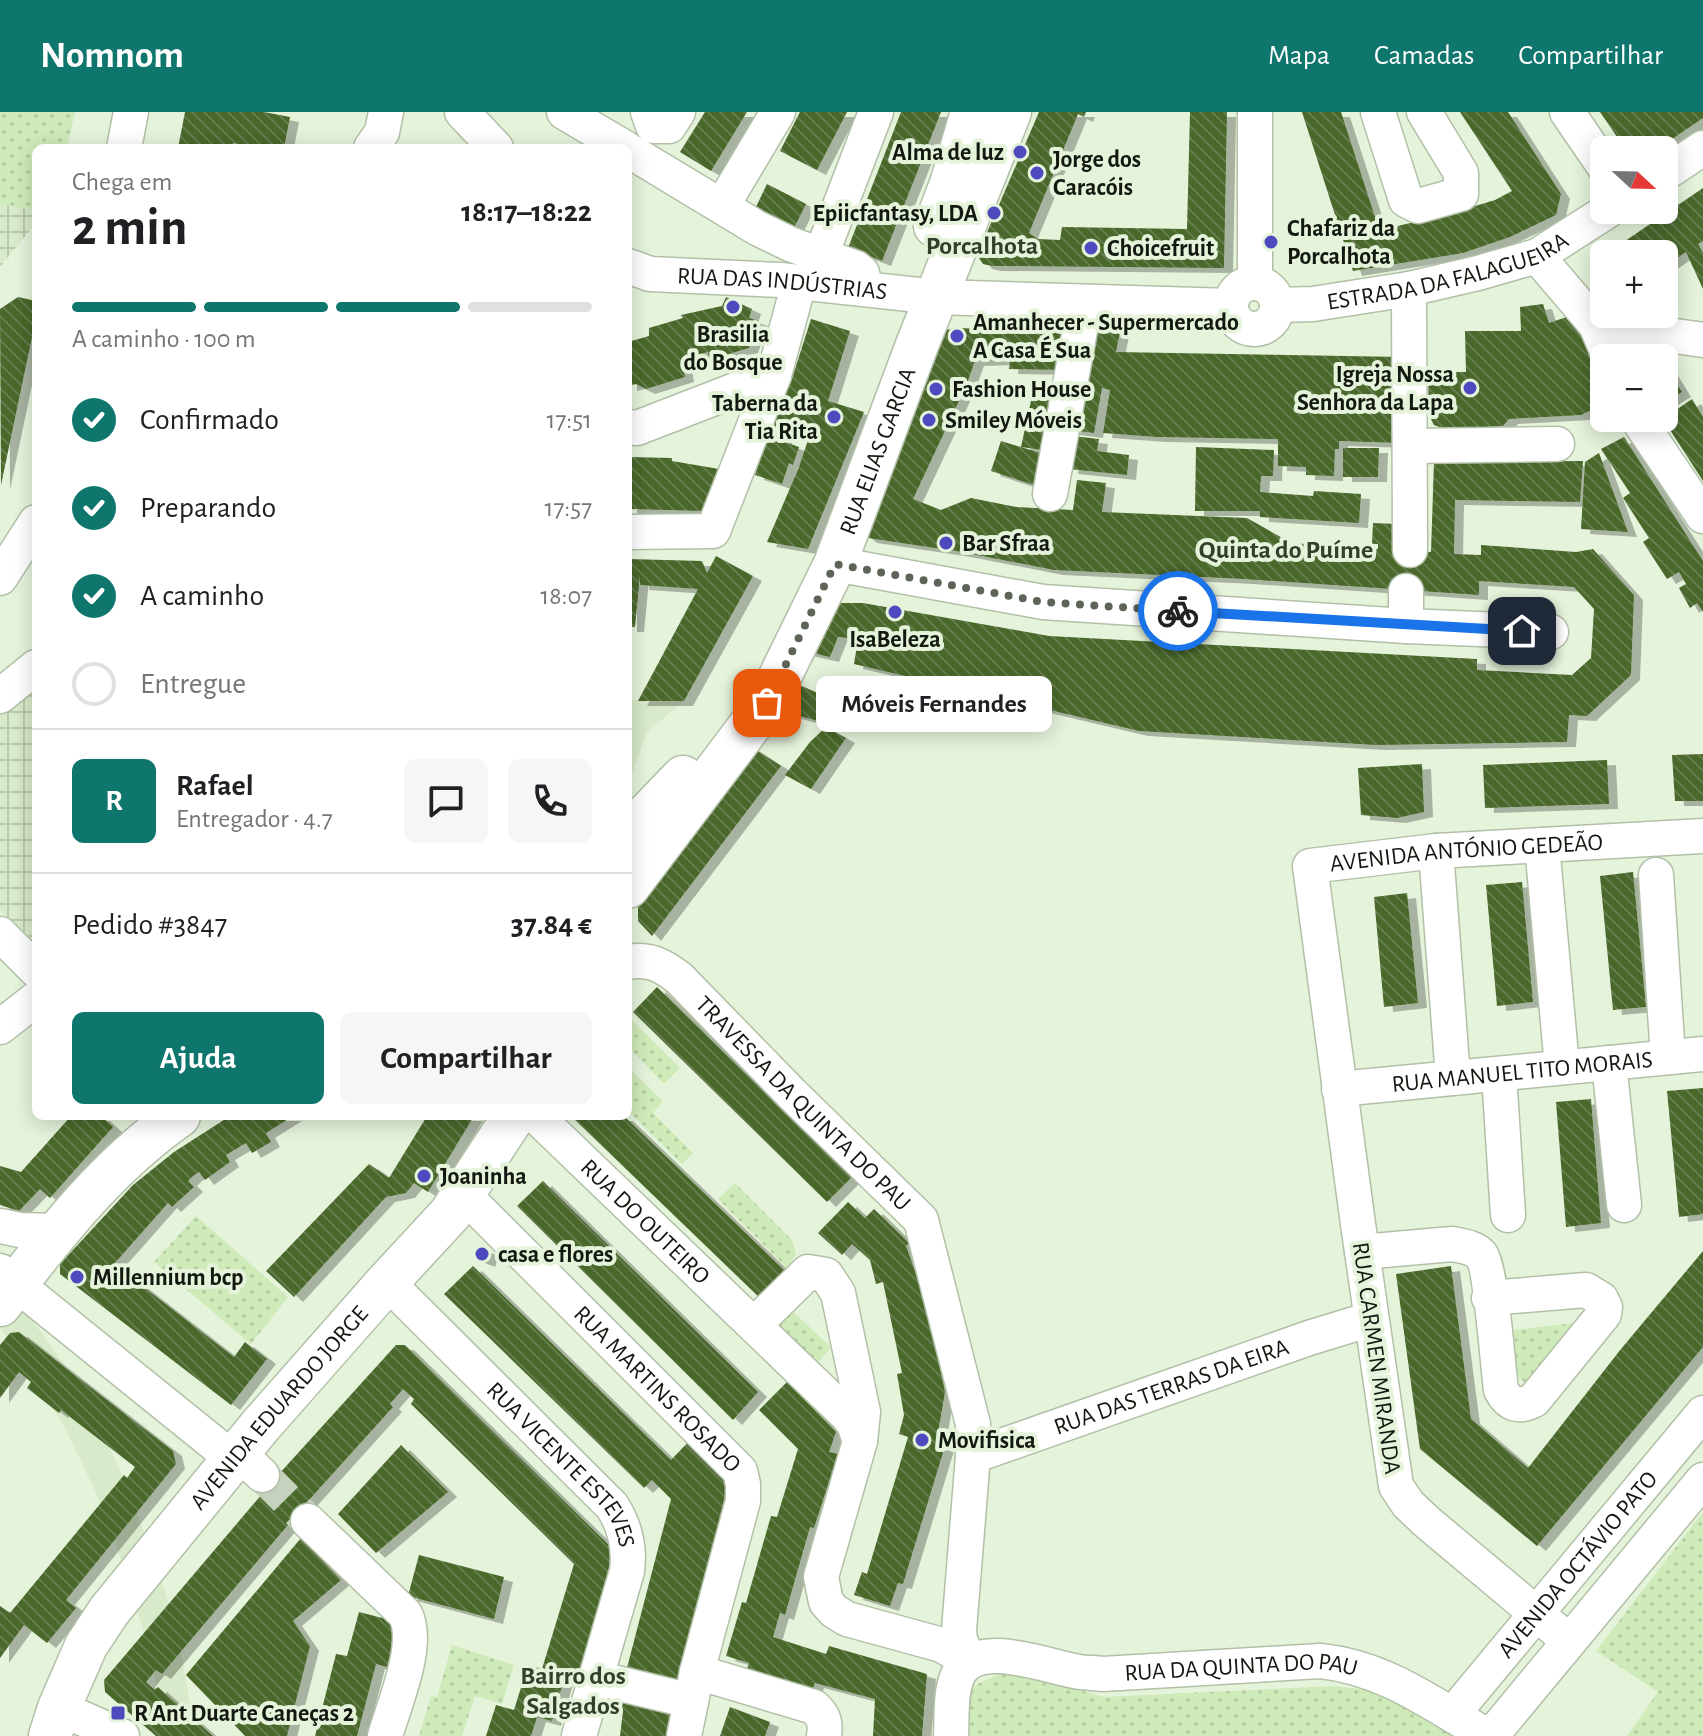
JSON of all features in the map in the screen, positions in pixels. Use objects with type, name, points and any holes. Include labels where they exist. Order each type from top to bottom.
[{"type":"main road","name":"RUA ELIAS GARCIA","points":[[632,882],[767,703],[835,564],[924,296],[972,112]]},
{"type":"main road","name":"RUA ELIAS GARCIA","points":[[632,830],[713,745],[762,659],[839,497],[901,339],[1010,112]]},
{"type":"main road","points":[[5,1286],[145,1140],[173,1120]]},
{"type":"main road","name":"AVENIDA EDUARDO JORGE","points":[[55,1722],[86,1646],[109,1611],[244,1462],[387,1282],[450,1214],[511,1120]]},
{"type":"street","points":[[125,144],[131,112]]},
{"type":"street","points":[[374,144],[382,132],[386,112]]},
{"type":"street","points":[[462,112],[492,144]]},
{"type":"street","points":[[564,112],[618,144]]},
{"type":"street","points":[[648,112],[653,126],[669,126],[678,112]]},
{"type":"street","points":[[722,206],[778,112]]},
{"type":"street","points":[[821,255],[876,112]]},
{"type":"street","points":[[924,296],[1231,306],[1238,322],[1255,329],[1271,322],[1255,112]]},
{"type":"street","points":[[1378,112],[1406,200],[1418,206],[1461,194],[1461,173],[1424,112]]},
{"type":"street","points":[[1567,112],[1590,146]]},
{"type":"street","points":[[1678,165],[1703,148]]},
{"type":"street","points":[[632,153],[757,228],[856,268],[862,273],[866,289]]},
{"type":"street","name":"ESTRADA DA FALAGUEIRA","points":[[1267,294],[1313,304],[1409,289],[1537,256],[1590,222]]},
{"type":"street","points":[[1537,256],[1590,318]]},
{"type":"street","name":"RUA DAS INDÚSTRIAS","points":[[632,267],[650,274],[799,283],[924,296]]},
{"type":"street","points":[[632,532],[713,531],[774,375],[799,283]]},
{"type":"street","points":[[1409,289],[1410,550]]},
{"type":"street","points":[[1050,494],[1085,303]]},
{"type":"street","points":[[1617,328],[1703,340]]},
{"type":"street","points":[[632,427],[774,375]]},
{"type":"street","points":[[1646,432],[1703,516]]},
{"type":"street","points":[[1411,446],[1557,444]]},
{"type":"street","points":[[0,578],[32,528]]},
{"type":"street","points":[[835,564],[1043,602],[1406,626],[1551,632]]},
{"type":"street","points":[[1406,591],[1406,626]]},
{"type":"street","points":[[0,696],[32,670]]},
{"type":"street","name":"AVENIDA ANTÓNIO GEDEÃO","points":[[1339,1089],[1310,866],[1436,851],[1703,836]]},
{"type":"street","points":[[1542,845],[1562,1067]]},
{"type":"street","points":[[1436,851],[1453,1078]]},
{"type":"street","points":[[1656,875],[1668,1057]]},
{"type":"street","points":[[0,934],[32,966]]},
{"type":"street","name":"TRAVESSA DA QUINTA DO PAU","points":[[632,961],[657,963],[679,978],[921,1220],[973,1424],[959,1630],[960,1640],[974,1659]]},
{"type":"street","points":[[0,1027],[32,1002]]},
{"type":"street","name":"RUA MANUEL TITO MORAIS","points":[[1339,1089],[1703,1054]]},
{"type":"street","points":[[1609,1063],[1624,1205]]},
{"type":"street","points":[[1499,1074],[1508,1215]]},
{"type":"street","name":"RUA CARMEN MIRANDA","points":[[1339,1089],[1392,1472],[1402,1497],[1427,1522],[1569,1641]]},
{"type":"street","name":"RUA DO OUTEIRO","points":[[540,1120],[847,1415],[860,1441]]},
{"type":"street","name":"RUA MARTINS ROSADO","points":[[464,1195],[740,1471],[743,1501],[694,1686],[684,1736]]},
{"type":"street","points":[[0,1226],[57,1231]]},
{"type":"street","points":[[1362,1252],[1452,1244],[1465,1246],[1481,1255],[1489,1298]]},
{"type":"street","points":[[754,1325],[808,1272],[826,1275],[838,1293],[862,1396],[860,1441],[821,1577],[826,1602],[847,1619],[942,1645],[974,1659],[957,1676],[951,1736]]},
{"type":"street","name":"RUA VICENTE ESTEVES","points":[[387,1282],[617,1514],[625,1533],[629,1561],[579,1736]]},
{"type":"street","points":[[5,1286],[244,1462]]},
{"type":"street","name":"RUA DAS TERRAS DA EIRA","points":[[973,1456],[1371,1319]]},
{"type":"street","name":"AVENIDA OCTÁVIO PATO","points":[[1452,1715],[1703,1413]]},
{"type":"street","name":"AVENIDA OCTÁVIO PATO","points":[[1489,1736],[1703,1480]]},
{"type":"street","points":[[308,1521],[411,1623],[410,1647],[385,1736]]},
{"type":"street","name":"RUA DA QUINTA DO PAU","points":[[974,1659],[1003,1655],[1082,1673],[1103,1674],[1320,1661],[1341,1663],[1382,1675],[1489,1736]]},
{"type":"street","points":[[596,1678],[694,1686],[814,1707],[823,1715],[826,1724],[824,1736]]},
{"type":"street","points":[[55,1722],[122,1736]]},
{"type":"shaded area","points":[[0,112],[75,112],[68,144],[32,144],[32,209],[0,204]]},
{"type":"shaded area","points":[[0,204],[32,209],[32,228],[0,267]]},
{"type":"shaded area","points":[[32,681],[32,939],[0,911],[0,706]]},
{"type":"shaded area","points":[[632,700],[684,701],[646,733],[632,774]]},
{"type":"shaded area","points":[[632,1020],[680,1068],[664,1084],[632,1051]]},
{"type":"shaded area","points":[[632,1071],[663,1101],[653,1113],[693,1153],[682,1164],[632,1115]]},
{"type":"shaded area","points":[[735,1183],[792,1240],[796,1254],[787,1268],[718,1199]]},
{"type":"shaded area","points":[[196,1216],[288,1297],[251,1344],[154,1262]]},
{"type":"shaded area","points":[[0,1276],[59,1357],[95,1417],[127,1485],[165,1591],[182,1657],[195,1736],[162,1722],[152,1663],[135,1600],[98,1497],[67,1432],[33,1374],[0,1328]]},
{"type":"shaded area","points":[[789,1308],[831,1347],[817,1364],[779,1330],[777,1324]]},
{"type":"shaded area","points":[[1574,1323],[1533,1377],[1524,1382],[1517,1376],[1514,1330]]},
{"type":"shaded area","points":[[1703,1512],[1703,1736],[1627,1736],[1658,1692],[1596,1651]]},
{"type":"shaded area","points":[[452,1645],[514,1665],[502,1704],[475,1696],[462,1736],[419,1736],[431,1696],[437,1697]]},
{"type":"shaded area","points":[[1011,1669],[1103,1697],[1334,1686],[1394,1693],[1464,1736],[957,1736],[959,1692]]},
{"type":"building","points":[[185,112],[264,112],[290,117],[285,144],[179,144]]},
{"type":"building","points":[[705,112],[747,112],[711,171],[680,152]]},
{"type":"building","points":[[800,112],[847,112],[817,170],[780,151]]},
{"type":"building","points":[[901,112],[941,112],[882,261],[848,248]]},
{"type":"building","points":[[1039,112],[1086,112],[1084,117],[1078,114],[1029,233],[1038,239],[1060,240],[1062,227],[1187,229],[1190,112],[1227,112],[1224,268],[983,264],[979,251]]},
{"type":"building","points":[[1302,112],[1341,112],[1381,230],[1452,213],[1495,200],[1512,191],[1460,112],[1508,112],[1561,194],[1556,215],[1510,237],[1463,253],[1353,271]]},
{"type":"building","points":[[1600,112],[1703,112],[1703,118],[1677,136],[1616,136]]},
{"type":"building","points":[[767,184],[806,204],[793,230],[754,211]]},
{"type":"building","points":[[1703,188],[1703,241],[1698,244],[1703,253],[1703,289],[1686,252],[1678,257],[1678,240],[1627,240],[1650,224],[1678,224],[1678,205]]},
{"type":"building","points":[[18,297],[32,300],[32,337],[1,485],[0,309]]},
{"type":"building","points":[[726,297],[752,309],[749,318],[759,321],[749,348],[709,360],[708,352],[682,358],[685,377],[646,389],[632,385],[632,341],[649,336],[649,328],[683,318],[681,315],[722,306]]},
{"type":"building","points":[[1543,304],[1549,323],[1575,314],[1590,349],[1590,411],[1581,415],[1509,419],[1503,426],[1445,429],[1434,425],[1429,415],[1428,372],[1466,372],[1465,331],[1521,331],[1520,307]]},
{"type":"building","points":[[811,319],[850,331],[828,401],[864,412],[808,549],[767,542],[810,434],[787,427],[782,441],[799,447],[793,465],[789,463],[782,484],[755,475],[783,387],[789,388]]},
{"type":"building","points":[[1094,325],[1121,326],[1116,352],[1402,357],[1400,443],[1339,441],[1339,449],[1335,449],[1334,476],[1306,475],[1306,467],[1278,466],[1278,439],[1103,433],[1110,390],[1102,388],[1094,433],[1071,430]]},
{"type":"building","points":[[955,328],[1068,328],[1067,370],[1009,369],[1010,360],[975,361],[913,499],[941,510],[971,498],[1016,507],[1073,510],[1077,480],[1106,483],[1102,512],[1247,518],[1291,543],[1378,549],[1378,544],[1372,544],[1373,523],[1397,524],[1396,549],[1431,552],[1434,462],[1583,461],[1580,502],[1455,500],[1454,554],[1481,555],[1481,545],[1576,552],[1593,549],[1634,595],[1631,675],[1587,716],[1569,715],[1567,742],[1376,745],[1139,731],[854,664],[858,639],[838,637],[830,657],[799,650],[838,603],[863,603],[1049,636],[1477,659],[1477,670],[1572,675],[1591,658],[1594,609],[1574,587],[1479,581],[1479,595],[1054,570],[868,538],[862,533],[940,337],[946,330]]},
{"type":"building","points":[[1034,387],[1061,393],[1049,451],[1021,447]]},
{"type":"building","points":[[1692,399],[1703,417],[1703,481],[1671,432],[1678,432],[1678,409]]},
{"type":"building","points":[[1073,436],[1099,439],[1097,451],[1129,455],[1127,475],[1069,469]]},
{"type":"building","points":[[1624,437],[1703,561],[1703,612],[1697,603],[1690,608],[1679,588],[1686,584],[1679,572],[1667,579],[1643,542],[1649,538],[1623,498],[1630,493],[1601,449]]},
{"type":"building","points":[[1001,441],[1047,455],[1037,486],[991,471]]},
{"type":"building","points":[[1196,447],[1274,450],[1273,476],[1261,476],[1260,492],[1313,496],[1314,491],[1361,494],[1359,523],[1260,517],[1260,511],[1195,511]]},
{"type":"building","points":[[1343,448],[1379,448],[1378,477],[1343,477]]},
{"type":"building","points":[[1599,453],[1628,532],[1581,529],[1585,462]]},
{"type":"building","points":[[632,457],[672,458],[672,461],[719,469],[712,503],[706,501],[703,511],[632,509]]},
{"type":"building","points":[[716,556],[753,576],[684,701],[638,701],[698,589],[640,585],[640,575],[635,627],[632,627],[632,559],[702,561],[707,573]]},
{"type":"building","points":[[793,682],[844,705],[836,726],[771,708]]},
{"type":"building","points":[[826,727],[846,738],[811,789],[785,775],[810,742]]},
{"type":"building","points":[[750,746],[781,766],[652,936],[638,921],[638,906]]},
{"type":"building","points":[[1703,754],[1703,801],[1675,801],[1672,755]]},
{"type":"building","points":[[1607,760],[1609,804],[1485,808],[1483,765]]},
{"type":"building","points":[[1422,764],[1424,812],[1397,818],[1361,815],[1358,768]]},
{"type":"building","points":[[1633,872],[1646,1007],[1613,1010],[1600,876]]},
{"type":"building","points":[[1522,882],[1533,1002],[1497,1006],[1486,885]]},
{"type":"building","points":[[1407,893],[1418,1003],[1384,1007],[1374,897]]},
{"type":"building","points":[[657,987],[852,1177],[827,1202],[633,1012]]},
{"type":"building","points":[[1703,1088],[1703,1214],[1679,1217],[1667,1091]]},
{"type":"building","points":[[1591,1099],[1601,1223],[1566,1227],[1556,1102]]},
{"type":"building","points":[[67,1120],[105,1120],[113,1127],[50,1198],[40,1189],[19,1211],[0,1205],[0,1166],[21,1172]]},
{"type":"building","points":[[224,1120],[287,1120],[266,1133],[271,1142],[252,1153],[246,1143],[226,1155],[230,1162],[205,1180],[199,1172],[193,1176],[188,1181],[194,1187],[172,1207],[168,1203],[114,1264],[234,1357],[245,1342],[267,1359],[231,1405],[60,1274],[60,1264],[133,1185],[174,1152]]},
{"type":"building","points":[[425,1120],[472,1120],[428,1192],[414,1183],[406,1193],[386,1197],[294,1297],[266,1271],[369,1164],[389,1178]]},
{"type":"building","points":[[575,1120],[628,1120],[787,1273],[762,1300]]},
{"type":"building","points":[[543,1181],[758,1392],[733,1420],[517,1206]]},
{"type":"building","points":[[848,1202],[865,1218],[874,1209],[909,1243],[906,1246],[916,1274],[921,1273],[945,1392],[936,1444],[945,1446],[903,1584],[898,1583],[890,1606],[854,1595],[862,1572],[867,1574],[908,1437],[899,1434],[904,1415],[897,1374],[902,1373],[883,1282],[876,1284],[870,1260],[852,1244],[842,1255],[818,1233]]},
{"type":"building","name":"casa e flores","points":[[477,1246],[490,1251],[486,1262],[473,1257]]},
{"type":"building","points":[[1703,1251],[1703,1347],[1537,1546],[1420,1449],[1396,1274],[1451,1266],[1471,1419],[1528,1468]]},
{"type":"building","points":[[473,1266],[671,1460],[694,1436],[731,1471],[688,1647],[672,1736],[620,1736],[623,1711],[616,1710],[671,1499],[652,1480],[644,1488],[444,1294]]},
{"type":"building","points":[[19,1332],[173,1451],[176,1464],[66,1600],[76,1608],[47,1643],[24,1625],[0,1658],[0,1606],[10,1613],[124,1475],[127,1478],[135,1467],[27,1388],[31,1382],[19,1372],[0,1398],[0,1345],[10,1333]]},
{"type":"building","points":[[396,1345],[405,1345],[615,1551],[582,1681],[565,1676],[552,1721],[537,1717],[531,1736],[486,1736],[496,1705],[514,1710],[528,1665],[542,1669],[574,1564],[411,1404],[414,1399],[403,1389],[390,1404],[393,1407],[309,1500],[162,1674],[156,1670],[146,1682],[155,1690],[158,1687],[213,1736],[156,1736],[105,1692],[104,1680],[279,1474]]},
{"type":"building","points":[[787,1382],[836,1432],[829,1452],[838,1454],[814,1528],[810,1527],[785,1615],[780,1613],[773,1637],[826,1654],[829,1646],[927,1674],[922,1736],[873,1736],[875,1699],[815,1683],[812,1691],[746,1672],[749,1663],[726,1656],[742,1602],[746,1603],[771,1516],[777,1517],[798,1449],[759,1410]]},
{"type":"building","points":[[401,1445],[448,1492],[376,1553],[338,1514]]},
{"type":"building","points":[[301,1538],[341,1580],[293,1621],[310,1646],[287,1736],[245,1736],[186,1675]]},
{"type":"building","points":[[419,1555],[504,1577],[494,1619],[408,1596]]},
{"type":"building","points":[[359,1612],[398,1622],[387,1667],[376,1664],[357,1736],[315,1736],[336,1654],[347,1656]]},
{"type":"building","points":[[730,1707],[770,1722],[765,1736],[720,1736]]},
{"type":"tunnel","points":[[262,1475],[308,1521]]},
{"type":"way so far","points":[[767,703],[835,564],[1043,602],[1178,611]]},
{"type":"place","name":"Alma de luz","points":[[1020,152]]},
{"type":"place","name":"Jorge dos Caracóis","points":[[1037,173]]},
{"type":"place","name":"Epiicfantasy, LDA","points":[[994,213]]},
{"type":"place","name":"Chafariz da Porcalhota","points":[[1271,242]]},
{"type":"place","name":"Choicefruit","points":[[1091,248]]},
{"type":"place","name":"Brasilia do Bosque","points":[[733,307]]},
{"type":"place","name":"Amanhecer - Supermercado A Casa É Sua","points":[[957,336]]},
{"type":"place","name":"Igreja Nossa Senhora da Lapa","points":[[1470,388]]},
{"type":"place","name":"Fashion House","points":[[936,389]]},
{"type":"place","name":"Taberna da Tia Rita","points":[[834,417]]},
{"type":"place","name":"Smiley Móveis","points":[[929,420]]},
{"type":"place","name":"Bar Sfraa","points":[[946,543]]},
{"type":"place","name":"IsaBeleza","points":[[895,612]]},
{"type":"place","name":"Móveis Fernandes","points":[[767,703]]},
{"type":"place","name":"Joaninha","points":[[424,1176]]},
{"type":"place","name":"casa e flores","points":[[482,1254]]},
{"type":"place","name":"Millennium bcp","points":[[77,1277]]},
{"type":"place","name":"Movifisica","points":[[922,1440]]},
{"type":"place","name":"R Ant Duarte Caneças 2","points":[[118,1713]]},
{"type":"district","name":"Porcalhota","points":[[982,245]]},
{"type":"district","name":"Quinta do Puíme","points":[[1286,549]]},
{"type":"district","name":"Bairro dos Salgados","points":[[573,1690]]},
{"type":"route","points":[[1178,611],[1522,631]]}]
